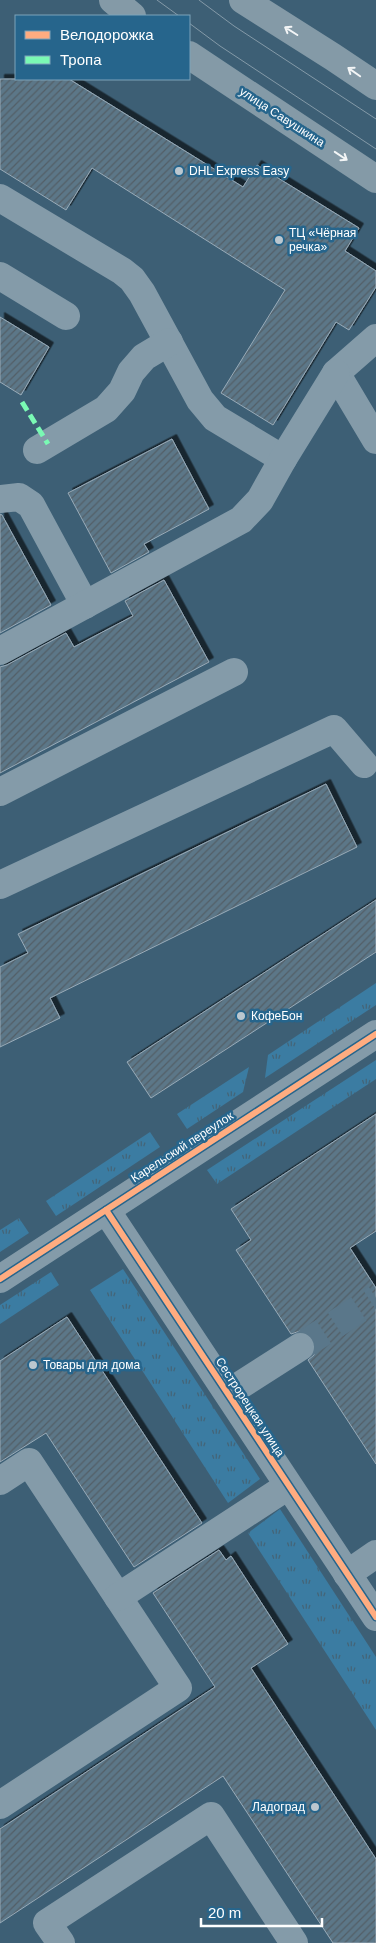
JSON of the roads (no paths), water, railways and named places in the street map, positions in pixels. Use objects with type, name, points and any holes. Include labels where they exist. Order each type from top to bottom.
[{"type":"main road","points":[[112,0],[131,15]]},
{"type":"main road","points":[[242,0],[376,86]]},
{"type":"main road","name":"улица Савушкина","points":[[190,56],[376,179]]},
{"type":"street","points":[[0,198],[132,279],[142,293],[200,400],[215,418],[283,459]]},
{"type":"street","points":[[0,276],[66,316]]},
{"type":"street","points":[[0,651],[240,520],[260,500],[336,373],[376,338]]},
{"type":"street","points":[[37,450],[106,408],[122,392],[131,372],[144,357],[169,342]]},
{"type":"street","points":[[336,373],[376,440]]},
{"type":"street","points":[[0,499],[19,497],[31,505],[85,605]]},
{"type":"street","points":[[0,792],[234,672]]},
{"type":"street","points":[[0,885],[334,729],[372,768]]},
{"type":"street","name":"Карельский переулок","points":[[0,1279],[376,1034]]},
{"type":"street","name":"Сестрорецкая улица","points":[[106,1210],[376,1617]]},
{"type":"street","points":[[228,1393],[300,1347]]},
{"type":"street","points":[[0,1481],[28,1462],[178,1688],[0,1805]]},
{"type":"street","points":[[118,1598],[288,1486]]},
{"type":"street","points":[[347,1574],[376,1554]]},
{"type":"street","points":[[61,1943],[48,1923],[210,1816],[294,1943]]},
{"type":"tunnel","points":[[300,1347],[376,1298]]},
{"type":"tram line","points":[[157,0],[178,15]]},
{"type":"tram line","points":[[199,0],[234,26],[376,119]]},
{"type":"tram line","points":[[190,24],[220,46],[376,149]]},
{"type":"place","name":"DHL Express Easy","points":[[179,171]]},
{"type":"place","name":"ТЦ «Чёрная речка»","points":[[279,240]]},
{"type":"place","name":"КофеБон","points":[[241,1016]]},
{"type":"place","name":"Товары для дома","points":[[33,1365]]},
{"type":"place","name":"Ладоград","points":[[315,1807]]}]
